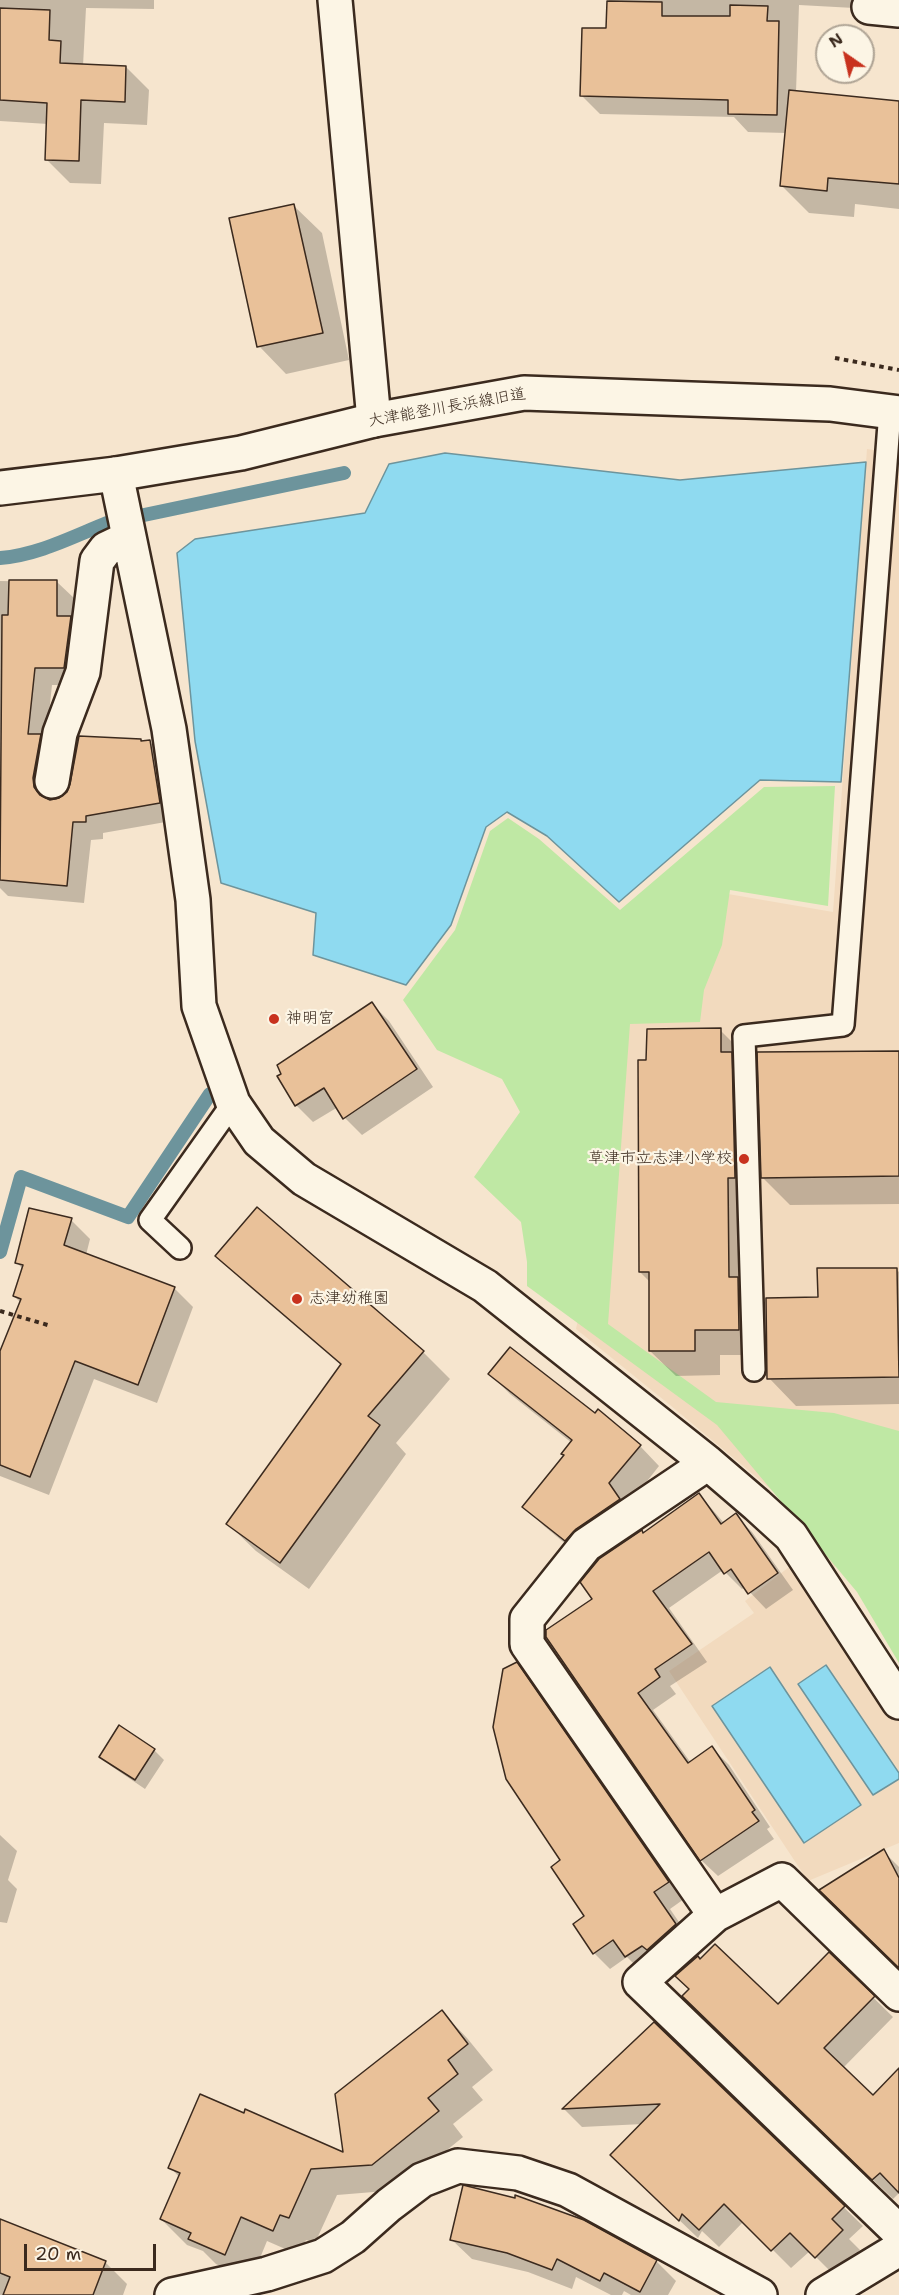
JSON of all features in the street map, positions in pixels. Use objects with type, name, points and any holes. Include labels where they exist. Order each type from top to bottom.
[{"type":"street","points":[[335,0],[374,420]]},
{"type":"street","name":"大津能登川長浜線旧道","points":[[0,488],[116,474],[242,453],[374,420],[524,393],[830,404],[894,412]]},
{"type":"street","points":[[116,474],[169,729],[193,900],[199,1006],[233,1104],[259,1140],[304,1179],[485,1286],[708,1463],[791,1536],[899,1702]]},
{"type":"street","points":[[52,781],[60,733],[83,672],[97,561],[106,549],[129,538]]},
{"type":"street","points":[[708,1463],[586,1545],[527,1619],[527,1644],[716,1915]]},
{"type":"street","points":[[899,1994],[782,1880],[716,1915],[640,1982],[899,2232]]},
{"type":"street","points":[[172,2295],[267,2274],[323,2256],[353,2237],[422,2180],[458,2166],[518,2173],[568,2190],[747,2292]]},
{"type":"street","points":[[823,2295],[899,2249]]},
{"type":"lane","points":[[754,1370],[744,1036],[843,1025],[894,412]]},
{"type":"lane","points":[[180,1248],[150,1220],[233,1104]]},
{"type":"path","points":[[834,358],[899,370]]},
{"type":"path","points":[[0,1311],[51,1326]]},
{"type":"shaded area","name":"草津市立志津小学校","points":[[867,449],[899,454],[899,1471],[872,1471],[833,1572],[899,1709],[899,1843],[808,1881],[669,1671],[754,1613],[745,1601],[828,1537],[576,1329],[596,1234],[573,1062],[693,888],[833,912]]},
{"type":"green space","points":[[835,786],[828,906],[730,890],[722,945],[704,990],[700,1022],[630,1024],[608,1324],[716,1402],[834,1413],[899,1431],[899,1663],[857,1592],[717,1425],[527,1286],[527,1262],[521,1222],[474,1177],[520,1112],[502,1079],[437,1050],[403,1000],[455,930],[490,831],[508,818],[539,839],[620,910],[764,787]]},
{"type":"water","points":[[445,453],[680,480],[866,462],[841,782],[760,780],[619,902],[547,836],[507,812],[486,827],[451,925],[406,985],[313,955],[316,913],[221,883],[195,741],[177,553],[195,539],[365,513],[389,464]]},
{"type":"water","points":[[826,1665],[899,1773],[899,1779],[873,1795],[798,1684]]},
{"type":"water","points":[[770,1667],[861,1805],[804,1843],[712,1706]]},
{"type":"building","points":[[607,1],[662,2],[662,16],[730,16],[730,5],[768,6],[767,21],[779,21],[777,115],[728,114],[728,100],[580,96],[582,28],[606,28]]},
{"type":"building","points":[[0,8],[50,10],[49,40],[61,41],[60,63],[126,66],[125,102],[81,100],[79,161],[45,160],[47,103],[0,100]]},
{"type":"building","points":[[789,90],[899,101],[899,184],[828,178],[827,191],[780,186]]},
{"type":"building","points":[[294,204],[323,333],[257,347],[229,218]]},
{"type":"building","points":[[9,580],[57,580],[57,616],[71,616],[64,668],[35,668],[28,734],[41,734],[33,778],[34,787],[40,795],[50,800],[59,798],[67,792],[79,736],[150,740],[160,803],[86,816],[86,822],[73,822],[67,886],[0,880],[2,615],[8,615]]},
{"type":"building","points":[[372,1002],[417,1069],[343,1119],[324,1088],[295,1106],[277,1076],[281,1074],[277,1065]]},
{"type":"building","points":[[721,1028],[721,1052],[732,1052],[735,1178],[728,1178],[729,1277],[738,1277],[739,1330],[695,1330],[695,1351],[649,1351],[649,1272],[639,1272],[638,1060],[646,1060],[647,1029]]},
{"type":"building","points":[[899,1051],[899,1176],[761,1178],[757,1052]]},
{"type":"building","points":[[257,1207],[424,1351],[368,1416],[380,1425],[280,1563],[226,1524],[341,1364],[215,1256]]},
{"type":"building","points":[[29,1208],[72,1218],[64,1245],[175,1287],[138,1385],[75,1361],[30,1477],[0,1465],[0,1351],[21,1299],[13,1296],[23,1265],[15,1263]]},
{"type":"building","points":[[817,1268],[897,1268],[899,1377],[767,1379],[766,1298],[818,1297]]},
{"type":"building","points":[[510,1347],[595,1413],[598,1409],[641,1445],[609,1483],[620,1499],[576,1529],[565,1541],[522,1507],[564,1455],[561,1454],[572,1440],[488,1374]]},
{"type":"building","points":[[699,1493],[721,1524],[736,1513],[778,1573],[748,1594],[731,1569],[724,1574],[709,1552],[653,1591],[692,1644],[655,1669],[660,1677],[638,1693],[688,1763],[712,1746],[755,1810],[752,1812],[759,1821],[700,1861],[546,1637],[546,1630],[592,1599],[580,1582],[599,1559],[642,1530],[643,1533]]},
{"type":"building","points":[[517,1662],[669,1882],[654,1892],[676,1924],[647,1950],[642,1946],[625,1957],[613,1940],[593,1954],[573,1924],[584,1916],[551,1867],[560,1860],[506,1779],[493,1727],[503,1669]]},
{"type":"building","points":[[119,1725],[155,1749],[135,1780],[99,1757]]},
{"type":"building","points":[[884,1849],[899,1878],[899,1968],[819,1890]]},
{"type":"building","points":[[715,1944],[778,2004],[829,1952],[875,1996],[824,2048],[873,2095],[899,2068],[899,2193],[880,2173],[872,2180],[682,1996],[689,1989],[675,1976],[698,1956],[700,1959]]},
{"type":"building","points":[[442,2010],[468,2044],[448,2060],[458,2074],[428,2098],[439,2111],[372,2165],[311,2169],[289,2218],[280,2215],[273,2231],[241,2217],[225,2255],[188,2239],[191,2233],[160,2219],[180,2173],[168,2168],[200,2094],[244,2113],[245,2109],[343,2152],[335,2094]]},
{"type":"building","points":[[654,2022],[845,2206],[832,2219],[843,2230],[815,2258],[790,2233],[771,2251],[724,2204],[699,2230],[682,2214],[679,2221],[610,2155],[660,2104],[562,2109]]},
{"type":"building","points":[[463,2185],[515,2198],[515,2195],[584,2220],[657,2260],[640,2292],[604,2273],[600,2281],[557,2259],[552,2270],[507,2253],[450,2240]]},
{"type":"building","points":[[0,2219],[106,2261],[93,2295],[3,2295],[10,2277],[0,2273]]},
{"type":"waterway","points":[[144,515],[344,473]]},
{"type":"waterway","points":[[0,558],[41,549],[107,523]]},
{"type":"waterway","points":[[0,1252],[21,1177],[128,1217],[210,1094]]},
{"type":"place","name":"神明宮","points":[[274,1019]]},
{"type":"place","name":"草津市立志津小学校","points":[[744,1159]]},
{"type":"place","name":"志津幼稚園","points":[[297,1299]]}]
